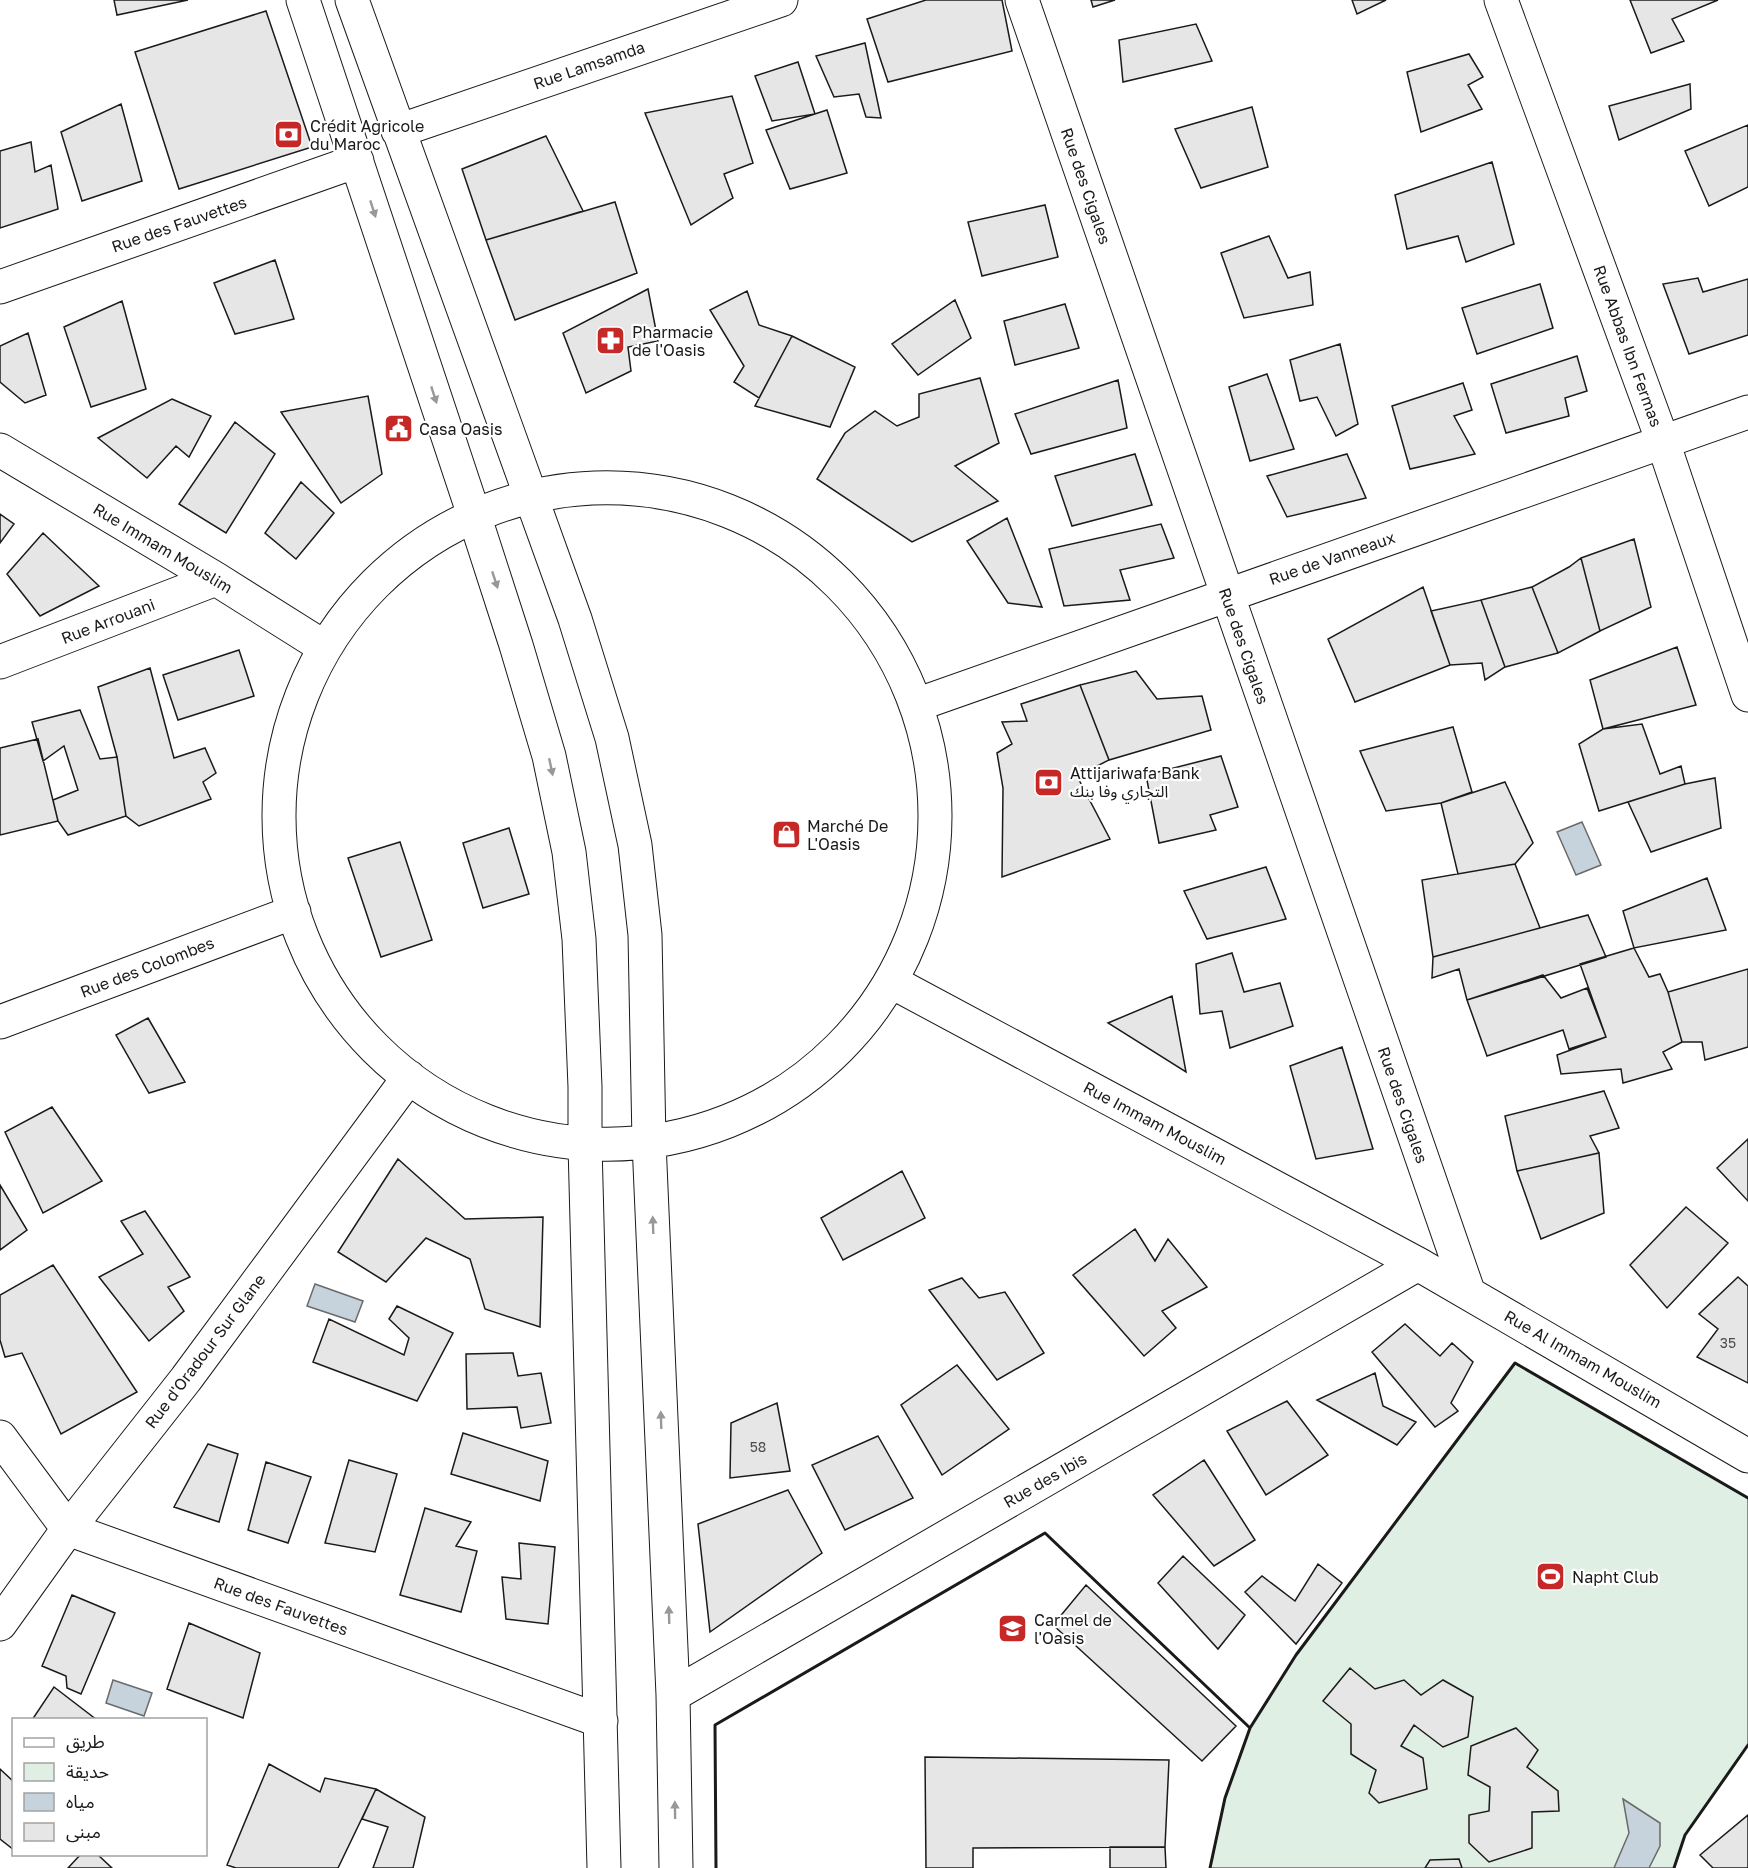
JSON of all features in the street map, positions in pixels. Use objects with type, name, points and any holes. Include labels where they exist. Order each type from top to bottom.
[{"type":"street","points":[[286,0],[302,32],[329,74]]},
{"type":"street","points":[[303,0],[474,515],[549,756],[569,852],[579,939],[585,1087],[604,1868]]},
{"type":"street","name":"Rue Lamsamda","points":[[398,131],[781,0]]},
{"type":"street","name":"Rue des Cigales","points":[[1022,0],[1468,1291]]},
{"type":"street","name":"Rue Abbas Ibn Fermas","points":[[1501,0],[1663,442],[1748,695]]},
{"type":"street","points":[[354,2],[398,131],[575,619],[612,738],[635,845],[645,935],[649,1142],[673,1695],[676,1868]]},
{"type":"street","name":"Rue des Fauvettes","points":[[0,287],[357,161]]},
{"type":"street","name":"Rue de Vanneaux","points":[[916,705],[1748,412]]},
{"type":"street","name":"Rue Immam Mouslim","points":[[0,450],[216,579],[324,647]]},
{"type":"street","points":[[591,487],[635,488],[680,495],[722,508],[763,527],[800,550],[835,579],[865,612],[890,649],[916,705],[929,749],[935,792],[936,834],[931,877],[921,918],[892,982],[877,1005],[842,1047],[801,1083],[754,1111],[703,1131],[649,1142],[585,1145],[534,1136],[490,1122],[448,1103],[391,1063],[359,1030],[332,994],[310,954],[294,912],[280,850],[279,808],[282,766],[291,725],[305,685],[324,647],[362,595],[393,565],[428,539],[495,506],[531,495],[591,487]]},
{"type":"street","name":"Rue Arrouani","points":[[0,662],[216,579]]},
{"type":"street","name":"Rue des Colombes","points":[[0,1022],[294,912]]},
{"type":"street","name":"Rue Immam Mouslim","points":[[892,982],[1418,1264]]},
{"type":"street","name":"Rue d'Oradour Sur Glane","points":[[0,1624],[68,1529],[186,1379],[409,1077]]},
{"type":"street","name":"Rue Al Immam Mouslim","points":[[1418,1264],[1468,1291],[1748,1456]]},
{"type":"street","name":"Rue des Ibis","points":[[673,1695],[1418,1264]]},
{"type":"street","points":[[0,1437],[68,1529]]},
{"type":"street","name":"Rue des Fauvettes","points":[[68,1529],[601,1721]]},
{"type":"green space","name":"Napht Club","points":[[1515,1363],[1748,1498],[1748,1745],[1685,1835],[1674,1868],[1210,1868],[1225,1798],[1250,1728],[1296,1655]]},
{"type":"water","points":[[1582,822],[1601,865],[1576,875],[1557,832]]},
{"type":"water","points":[[315,1284],[363,1301],[355,1322],[307,1306]]},
{"type":"water","points":[[113,1680],[152,1693],[144,1716],[106,1703]]},
{"type":"water","points":[[1623,1799],[1660,1823],[1660,1846],[1649,1868],[1614,1868],[1629,1833]]},
{"type":"building","points":[[114,0],[188,0],[117,15]]},
{"type":"building","points":[[926,0],[1002,0],[1012,51],[888,82],[867,19]]},
{"type":"building","points":[[1091,0],[1115,0],[1093,7]]},
{"type":"building","points":[[1352,0],[1386,0],[1357,14]]},
{"type":"building","points":[[1630,0],[1718,0],[1672,19],[1684,41],[1651,53]]},
{"type":"building","points":[[266,11],[312,147],[179,189],[135,52]]},
{"type":"building","points":[[1196,24],[1212,61],[1123,82],[1119,40]]},
{"type":"building","points":[[865,43],[881,118],[866,117],[859,94],[834,97],[816,56]]},
{"type":"building","points":[[1469,54],[1483,77],[1468,85],[1482,109],[1421,132],[1407,72]]},
{"type":"building","points":[[798,62],[815,114],[772,121],[755,76]]},
{"type":"building","points":[[1690,84],[1691,109],[1619,140],[1609,106]]},
{"type":"building","points":[[732,96],[753,163],[724,174],[733,198],[691,225],[645,113]]},
{"type":"building","points":[[121,104],[142,181],[82,201],[61,132]]},
{"type":"building","points":[[1252,107],[1268,167],[1201,188],[1175,129]]},
{"type":"building","points":[[827,110],[847,173],[790,189],[766,130]]},
{"type":"building","points":[[1748,125],[1748,187],[1709,206],[1685,151]]},
{"type":"building","points":[[546,136],[583,211],[486,240],[462,169]]},
{"type":"building","points":[[31,142],[35,172],[51,165],[58,209],[0,228],[0,151]]},
{"type":"building","points":[[1492,162],[1514,244],[1466,262],[1458,236],[1407,249],[1395,195]]},
{"type":"building","points":[[615,202],[637,273],[515,320],[486,240]]},
{"type":"building","points":[[1045,205],[1058,257],[982,276],[968,222]]},
{"type":"building","points":[[1269,236],[1288,278],[1310,272],[1313,305],[1244,318],[1221,253]]},
{"type":"building","points":[[275,260],[294,319],[235,334],[214,283]]},
{"type":"building","points":[[1698,278],[1703,292],[1748,279],[1748,335],[1689,354],[1663,284]]},
{"type":"building","points":[[1540,284],[1553,328],[1477,354],[1462,308]]},
{"type":"building","points":[[648,289],[658,341],[628,347],[631,371],[586,393],[563,333]]},
{"type":"building","points":[[747,291],[759,325],[792,336],[759,398],[734,382],[744,366],[710,310]]},
{"type":"building","points":[[955,300],[971,338],[918,375],[892,344]]},
{"type":"building","points":[[122,301],[146,389],[91,407],[64,327]]},
{"type":"building","points":[[1065,304],[1079,348],[1015,365],[1004,321]]},
{"type":"building","points":[[28,333],[46,395],[25,403],[0,382],[0,346]]},
{"type":"building","points":[[792,336],[855,367],[830,427],[755,406]]},
{"type":"building","points":[[1340,344],[1358,424],[1336,436],[1317,397],[1300,401],[1290,360]]},
{"type":"building","points":[[1577,356],[1587,391],[1565,398],[1569,416],[1506,433],[1491,384]]},
{"type":"building","points":[[1267,374],[1294,449],[1250,461],[1229,387]]},
{"type":"building","points":[[980,378],[999,443],[955,466],[998,501],[912,542],[817,479],[845,433],[875,411],[897,426],[919,417],[919,394]]},
{"type":"building","points":[[1118,380],[1127,428],[1031,454],[1015,414]]},
{"type":"building","points":[[1463,383],[1472,410],[1454,416],[1475,454],[1410,469],[1392,406]]},
{"type":"building","points":[[368,396],[382,474],[341,503],[281,412]]},
{"type":"building","points":[[172,399],[211,416],[189,457],[176,446],[147,478],[98,438]]},
{"type":"building","points":[[235,422],[275,454],[226,533],[179,504]]},
{"type":"building","points":[[1135,454],[1152,505],[1072,526],[1055,476]]},
{"type":"building","points":[[1347,454],[1366,498],[1287,517],[1267,476]]},
{"type":"building","points":[[301,482],[334,513],[296,559],[265,533]]},
{"type":"building","points":[[0,514],[14,524],[0,543]]},
{"type":"building","points":[[1007,518],[1042,607],[1008,603],[967,541]]},
{"type":"building","points":[[1161,524],[1174,558],[1120,570],[1130,600],[1064,606],[1049,549]]},
{"type":"building","points":[[43,533],[99,586],[40,616],[7,574]]},
{"type":"building","points":[[1634,539],[1651,607],[1600,631],[1581,558]]},
{"type":"building","points":[[1581,558],[1600,631],[1558,653],[1532,587]]},
{"type":"building","points":[[1423,587],[1450,665],[1355,702],[1328,639]]},
{"type":"building","points":[[1532,587],[1558,653],[1505,667],[1481,600]]},
{"type":"building","points":[[1481,600],[1505,667],[1485,680],[1482,663],[1450,665],[1431,611]]},
{"type":"building","points":[[1677,647],[1696,705],[1603,729],[1590,680]]},
{"type":"building","points":[[239,650],[254,696],[178,720],[163,675]]},
{"type":"building","points":[[150,668],[174,758],[205,748],[216,773],[203,782],[211,799],[139,826],[126,816],[117,757],[98,687]]},
{"type":"building","points":[[1136,671],[1157,699],[1202,696],[1211,730],[1109,760],[1080,685]]},
{"type":"building","points":[[1080,685],[1109,760],[1077,776],[1110,839],[1002,877],[1003,788],[997,753],[1012,744],[1002,722],[1027,721],[1021,704]]},
{"type":"building","points":[[80,710],[100,759],[117,757],[126,816],[68,835],[58,821],[53,800],[78,790],[64,746],[43,761],[32,722]]},
{"type":"building","points":[[1642,724],[1660,774],[1681,766],[1685,784],[1599,811],[1579,744],[1603,729]]},
{"type":"building","points":[[1453,727],[1472,792],[1441,803],[1386,811],[1360,751]]},
{"type":"building","points":[[38,739],[58,821],[0,835],[0,748]]},
{"type":"building","points":[[1221,756],[1238,807],[1210,815],[1216,830],[1159,843],[1146,775]]},
{"type":"building","points":[[1715,778],[1721,828],[1651,852],[1628,802],[1685,784]]},
{"type":"building","points":[[1505,782],[1533,843],[1515,864],[1458,874],[1441,803]]},
{"type":"building","points":[[509,828],[529,894],[483,908],[463,843]]},
{"type":"building","points":[[400,842],[432,940],[381,957],[348,858]]},
{"type":"building","points":[[1515,864],[1540,928],[1433,957],[1422,880]]},
{"type":"building","points":[[1266,867],[1286,919],[1207,939],[1184,891]]},
{"type":"building","points":[[1707,878],[1726,930],[1634,948],[1623,911]]},
{"type":"building","points":[[1588,915],[1606,957],[1467,1000],[1459,969],[1432,978],[1433,957]]},
{"type":"building","points":[[1634,948],[1649,977],[1660,974],[1668,992],[1682,1042],[1663,1052],[1672,1069],[1623,1083],[1621,1069],[1561,1074],[1557,1055],[1606,1037],[1580,964]]},
{"type":"building","points":[[1232,953],[1244,992],[1280,983],[1293,1026],[1230,1048],[1222,1011],[1200,1014],[1196,964]]},
{"type":"building","points":[[1748,969],[1748,1047],[1705,1060],[1702,1042],[1682,1042],[1668,992]]},
{"type":"building","points":[[1543,975],[1561,998],[1587,988],[1606,1037],[1569,1049],[1563,1030],[1487,1056],[1467,1000]]},
{"type":"building","points":[[1172,996],[1186,1072],[1108,1023]]},
{"type":"building","points":[[148,1018],[185,1082],[149,1093],[116,1035]]},
{"type":"building","points":[[1342,1047],[1373,1149],[1316,1159],[1290,1066]]},
{"type":"building","points":[[1604,1091],[1619,1128],[1590,1136],[1599,1153],[1517,1171],[1505,1116]]},
{"type":"building","points":[[52,1107],[102,1181],[43,1213],[5,1132]]},
{"type":"building","points":[[1748,1139],[1748,1201],[1717,1168]]},
{"type":"building","points":[[1599,1153],[1604,1213],[1541,1239],[1517,1171]]},
{"type":"building","points":[[398,1159],[465,1219],[543,1217],[540,1327],[485,1309],[470,1259],[426,1238],[386,1282],[338,1252]]},
{"type":"building","points":[[902,1171],[925,1218],[843,1260],[821,1218]]},
{"type":"building","points":[[0,1185],[27,1230],[0,1250]]},
{"type":"building","points":[[1686,1207],[1728,1243],[1667,1308],[1630,1265]]},
{"type":"building","points":[[145,1211],[190,1277],[168,1287],[184,1311],[149,1341],[99,1277],[143,1254],[121,1221]]},
{"type":"building","points":[[1135,1229],[1155,1261],[1168,1239],[1207,1287],[1162,1311],[1176,1328],[1144,1356],[1073,1275]]},
{"type":"building","points":[[53,1265],[137,1392],[61,1434],[22,1353],[5,1357],[0,1340],[0,1295]]},
{"type":"building","points":[[1738,1277],[1748,1286],[1748,1383],[1697,1357],[1718,1329],[1699,1314]]},
{"type":"building","points":[[962,1278],[979,1298],[1005,1292],[1044,1353],[997,1380],[929,1290]]},
{"type":"building","points":[[397,1306],[453,1333],[417,1401],[313,1362],[329,1319],[404,1355],[409,1338],[389,1319]]},
{"type":"building","points":[[1405,1324],[1440,1356],[1452,1343],[1473,1362],[1451,1403],[1458,1411],[1435,1427],[1372,1352]]},
{"type":"building","points":[[513,1353],[518,1376],[541,1373],[551,1423],[521,1428],[517,1407],[467,1409],[466,1354]]},
{"type":"building","points":[[957,1365],[1009,1429],[942,1475],[901,1405]]},
{"type":"building","points":[[1375,1373],[1383,1406],[1416,1422],[1397,1445],[1317,1400]]},
{"type":"building","points":[[1287,1401],[1328,1455],[1266,1495],[1227,1431]]},
{"type":"building","points":[[777,1403],[790,1471],[730,1478],[731,1423]]},
{"type":"building","points":[[463,1433],[548,1461],[540,1501],[451,1474]]},
{"type":"building","points":[[878,1436],[913,1498],[845,1530],[812,1465]]},
{"type":"building","points":[[208,1444],[238,1454],[219,1522],[174,1507]]},
{"type":"building","points":[[349,1460],[397,1474],[375,1552],[325,1543]]},
{"type":"building","points":[[1204,1460],[1255,1540],[1214,1566],[1153,1495]]},
{"type":"building","points":[[266,1462],[311,1477],[288,1543],[248,1530]]},
{"type":"building","points":[[788,1490],[822,1553],[710,1632],[698,1524]]},
{"type":"building","points":[[425,1508],[471,1522],[456,1546],[477,1551],[461,1612],[400,1595]]},
{"type":"building","points":[[519,1543],[555,1547],[548,1624],[506,1619],[502,1577],[521,1579]]},
{"type":"building","points":[[1183,1556],[1245,1615],[1218,1649],[1158,1583]]},
{"type":"building","points":[[1318,1564],[1342,1583],[1296,1644],[1245,1592],[1262,1576],[1295,1601]]},
{"type":"building","points":[[1086,1585],[1236,1726],[1202,1761],[1053,1625]]},
{"type":"building","points":[[72,1595],[115,1613],[81,1694],[67,1688],[66,1676],[42,1666]]},
{"type":"building","points":[[189,1623],[260,1653],[243,1718],[167,1689]]},
{"type":"building","points":[[1350,1668],[1375,1689],[1404,1680],[1421,1695],[1443,1680],[1473,1697],[1468,1737],[1443,1747],[1414,1725],[1401,1746],[1423,1758],[1427,1789],[1379,1803],[1369,1793],[1376,1770],[1351,1754],[1351,1724],[1323,1701]]},
{"type":"building","points":[[54,1687],[94,1718],[33,1718]]},
{"type":"building","points":[[1516,1728],[1538,1750],[1527,1767],[1558,1791],[1559,1811],[1532,1812],[1532,1848],[1489,1862],[1469,1843],[1469,1815],[1489,1811],[1490,1787],[1468,1775],[1471,1746]]},
{"type":"building","points":[[925,1757],[1169,1760],[1165,1847],[973,1848],[973,1868],[926,1868]]},
{"type":"building","points":[[269,1764],[320,1792],[325,1778],[376,1789],[338,1868],[236,1868],[227,1865]]},
{"type":"building","points":[[0,1769],[12,1780],[12,1848],[0,1839]]},
{"type":"building","points":[[376,1789],[425,1817],[413,1868],[373,1868],[388,1827],[362,1819]]},
{"type":"building","points":[[1748,1815],[1748,1868],[1713,1868],[1700,1855]]},
{"type":"building","points":[[1110,1847],[1165,1847],[1166,1868],[1110,1868]]},
{"type":"building","points":[[79,1856],[99,1856],[112,1868],[68,1868]]},
{"type":"building","points":[[1459,1859],[1462,1868],[1425,1868],[1430,1860]]},
{"type":"wall","points":[[1210,1868],[1225,1798],[1250,1728],[1296,1655],[1515,1363],[1748,1498]]},
{"type":"wall","points":[[716,1868],[715,1725],[1045,1533],[1250,1728]]},
{"type":"wall","points":[[1674,1868],[1685,1835],[1748,1745]]},
{"type":"place","name":"Crédit Agricole du Maroc","points":[[289,135]]},
{"type":"place","name":"Pharmacie de l'Oasis","points":[[611,341]]},
{"type":"place","name":"Casa Oasis","points":[[398,429]]},
{"type":"place","name":"Attijariwafa Bank التجاري وفا بنك","points":[[1049,782]]},
{"type":"place","name":"Marché De L'Oasis","points":[[786,835]]},
{"type":"place","name":"Napht Club","points":[[1551,1577]]},
{"type":"place","name":"Carmel de l'Oasis","points":[[1013,1629]]}]
